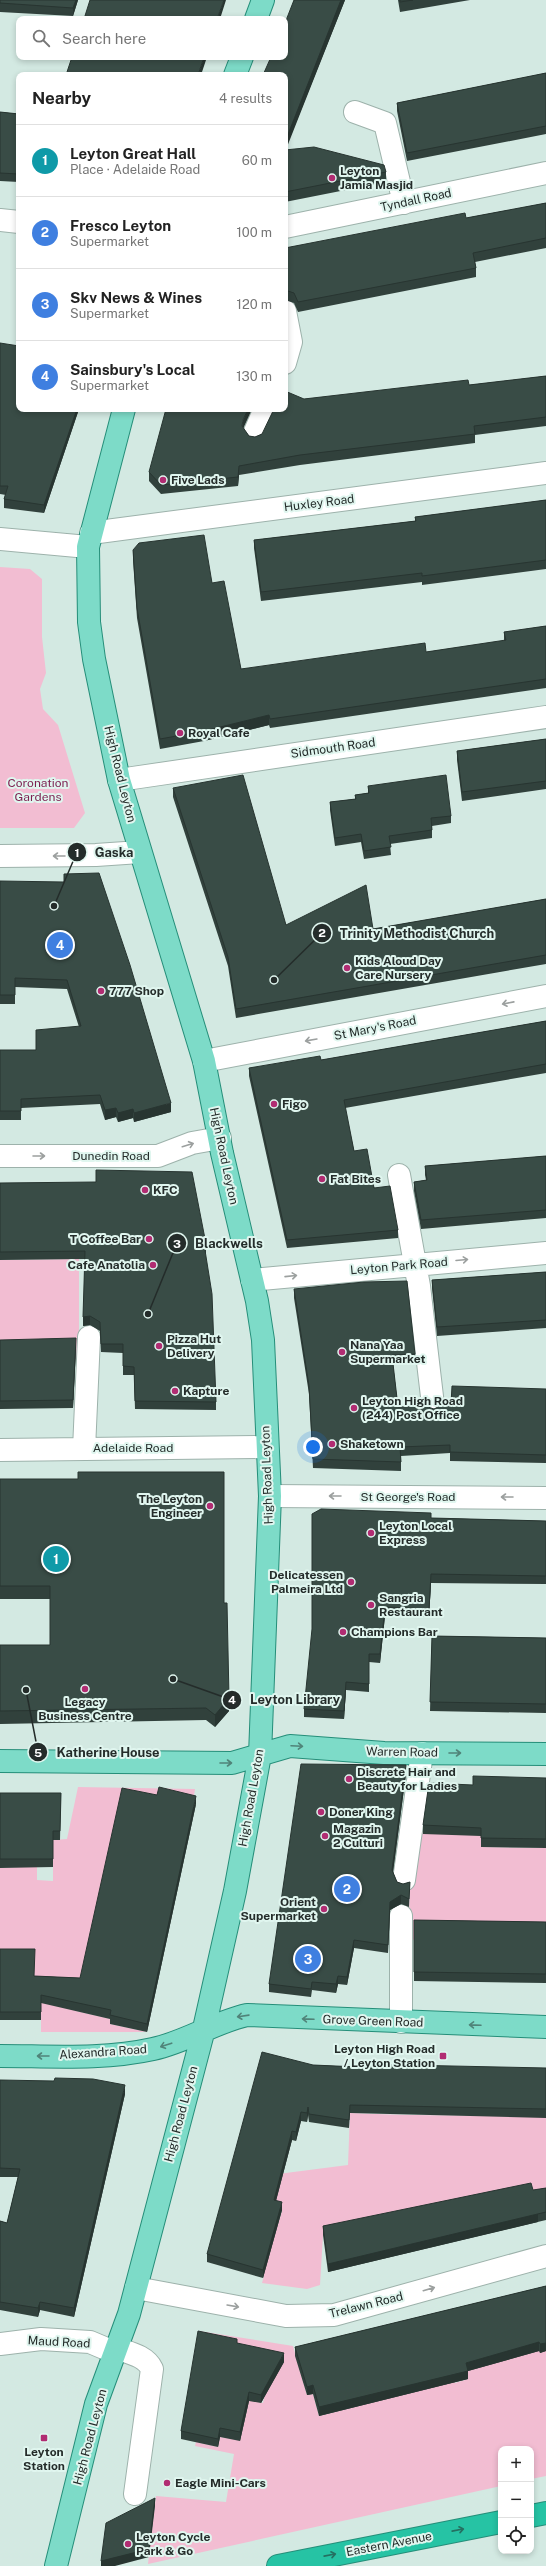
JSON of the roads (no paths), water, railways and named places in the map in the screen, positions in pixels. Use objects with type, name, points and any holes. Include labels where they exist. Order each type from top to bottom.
[{"type":"highway","points":[[534,2515],[546,2513]]},
{"type":"highway","name":"Eastern Avenue","points":[[278,2566],[498,2523]]},
{"type":"main road","points":[[257,16],[263,0]]},
{"type":"main road","points":[[236,72],[241,60]]},
{"type":"main road","name":"High Road Leyton","points":[[56,2566],[96,2404],[117,2351],[136,2288],[203,2033],[235,1891],[260,1755],[270,1496],[263,1340],[252,1280],[204,1061],[119,780],[94,659],[89,622],[90,540],[123,412]]},
{"type":"main road","name":"Warren Road","points":[[0,1761],[232,1763],[290,1746],[384,1753],[546,1754]]},
{"type":"main road","name":"Grove Green Road","points":[[203,2033],[233,2018],[247,2015],[546,2027]]},
{"type":"main road","name":"Alexandra Road","points":[[0,2056],[96,2055],[153,2049],[203,2033]]},
{"type":"street","points":[[355,112],[385,123],[404,203]]},
{"type":"street","name":"Tyndall Road","points":[[288,226],[546,173]]},
{"type":"street","points":[[0,220],[16,222]]},
{"type":"street","points":[[288,326],[291,342],[288,352]]},
{"type":"street","points":[[254,434],[264,412]]},
{"type":"street","name":"Huxley Road","points":[[0,539],[90,540],[546,473]]},
{"type":"street","name":"Sidmouth Road","points":[[119,780],[546,717]]},
{"type":"street","points":[[0,856],[96,855],[140,852]]},
{"type":"street","name":"St Mary's Road","points":[[204,1061],[546,996]]},
{"type":"street","name":"Dunedin Road","points":[[0,1156],[158,1156],[192,1143],[220,1138]]},
{"type":"street","points":[[399,1175],[419,1286],[433,1405]]},
{"type":"street","name":"Leyton Park Road","points":[[252,1280],[546,1253]]},
{"type":"street","points":[[84,1449],[89,1337]]},
{"type":"street","name":"Adelaide Road","points":[[0,1450],[267,1447]]},
{"type":"street","name":"St George's Road","points":[[270,1496],[546,1498]]},
{"type":"street","points":[[404,1880],[422,1753]]},
{"type":"street","points":[[401,1916],[401,2022]]},
{"type":"street","name":"Trelawn Road","points":[[136,2288],[286,2316],[334,2315],[546,2256]]},
{"type":"street","name":"Maud Road","points":[[0,2344],[41,2339],[90,2342],[140,2357],[150,2364],[152,2369],[135,2494]]},
{"type":"place","name":"Leyton Jamia Masjid","points":[[332,178]]},
{"type":"place","name":"Five Lads","points":[[163,480]]},
{"type":"place","name":"Royal Cafe","points":[[180,733]]},
{"type":"place","name":"Gaska","points":[[54,906]]},
{"type":"place","name":"Sainsbury's Local","points":[[60,945]]},
{"type":"place","name":"Kids Aloud Day Care Nursery","points":[[347,968]]},
{"type":"place","name":"Trinity Methodist Church","points":[[274,980]]},
{"type":"place","name":"777 Shop","points":[[101,991]]},
{"type":"place","name":"Figo","points":[[274,1104]]},
{"type":"place","name":"Fat Bites","points":[[322,1179]]},
{"type":"place","name":"KFC","points":[[145,1190]]},
{"type":"place","name":"T Coffee Bar","points":[[149,1239]]},
{"type":"place","name":"Cafe Anatolia","points":[[153,1265]]},
{"type":"place","name":"Blackwells","points":[[148,1314]]},
{"type":"place","name":"Pizza Hut Delivery","points":[[159,1346]]},
{"type":"place","name":"Nana Yaa Supermarket","points":[[342,1352]]},
{"type":"place","name":"Kapture","points":[[175,1391]]},
{"type":"place","name":"Leyton High Road (244) Post Office","points":[[354,1408]]},
{"type":"place","name":"Shaketown","points":[[332,1444]]},
{"type":"place","name":"The Leyton Engineer","points":[[210,1506]]},
{"type":"place","name":"Leyton Local Express","points":[[371,1533]]},
{"type":"place","name":"Leyton Great Hall","points":[[56,1559]]},
{"type":"place","name":"Delicatessen Palmeira Ltd","points":[[351,1582]]},
{"type":"place","name":"Sangria Restaurant","points":[[371,1605]]},
{"type":"place","name":"Champions Bar","points":[[343,1632]]},
{"type":"place","name":"Leyton Library","points":[[173,1679]]},
{"type":"place","name":"Legacy Business Centre","points":[[85,1689]]},
{"type":"place","name":"Katherine House","points":[[26,1690]]},
{"type":"place","name":"Discrete Hair and Beauty for Ladies","points":[[349,1779]]},
{"type":"place","name":"Doner King","points":[[321,1812]]},
{"type":"place","name":"Magazin 2 Culturi","points":[[325,1836]]},
{"type":"place","name":"Fresco Leyton","points":[[347,1889]]},
{"type":"place","name":"Orient Supermarket","points":[[324,1909]]},
{"type":"place","name":"Skv News & Wines","points":[[308,1959]]},
{"type":"place","name":"Leyton High Road / Leyton Station","points":[[443,2056]]},
{"type":"place","name":"Leyton Station","points":[[44,2438]]},
{"type":"place","name":"Eagle Mini-Cars","points":[[167,2483]]},
{"type":"place","name":"Leyton Cycle Park & Go","points":[[128,2544]]},
{"type":"park label","name":"Coronation Gardens","points":[[38,790]]}]
